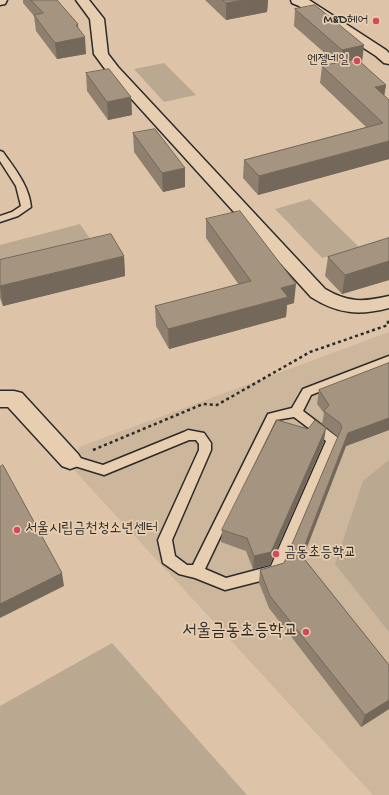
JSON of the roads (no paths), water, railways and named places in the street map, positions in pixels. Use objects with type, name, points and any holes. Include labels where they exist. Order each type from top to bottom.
[{"type":"street","points":[[82,0],[97,19],[100,54],[318,293],[332,302],[346,307],[363,308],[388,302]]},
{"type":"street","points":[[297,0],[317,11],[381,53],[389,60]]},
{"type":"street","points":[[0,399],[14,399],[70,460]]},
{"type":"lane","points":[[0,154],[27,199],[26,207],[15,214],[0,219]]},
{"type":"lane","points":[[197,572],[272,417],[296,412],[307,392],[389,360]]},
{"type":"lane","points":[[70,460],[104,470],[188,435],[200,436],[205,443],[205,450],[165,540],[168,559],[184,570],[197,572],[225,584],[276,571],[332,440],[296,412]]},
{"type":"place","name":"M&D헤어","points":[[376,21]]},
{"type":"place","name":"엔젤네일","points":[[357,61]]},
{"type":"place","name":"서울시립금천청소년센터","points":[[17,530]]},
{"type":"place","name":"금동초등학교","points":[[276,554]]},
{"type":"place","name":"서울금동초등학교","points":[[306,632]]}]
